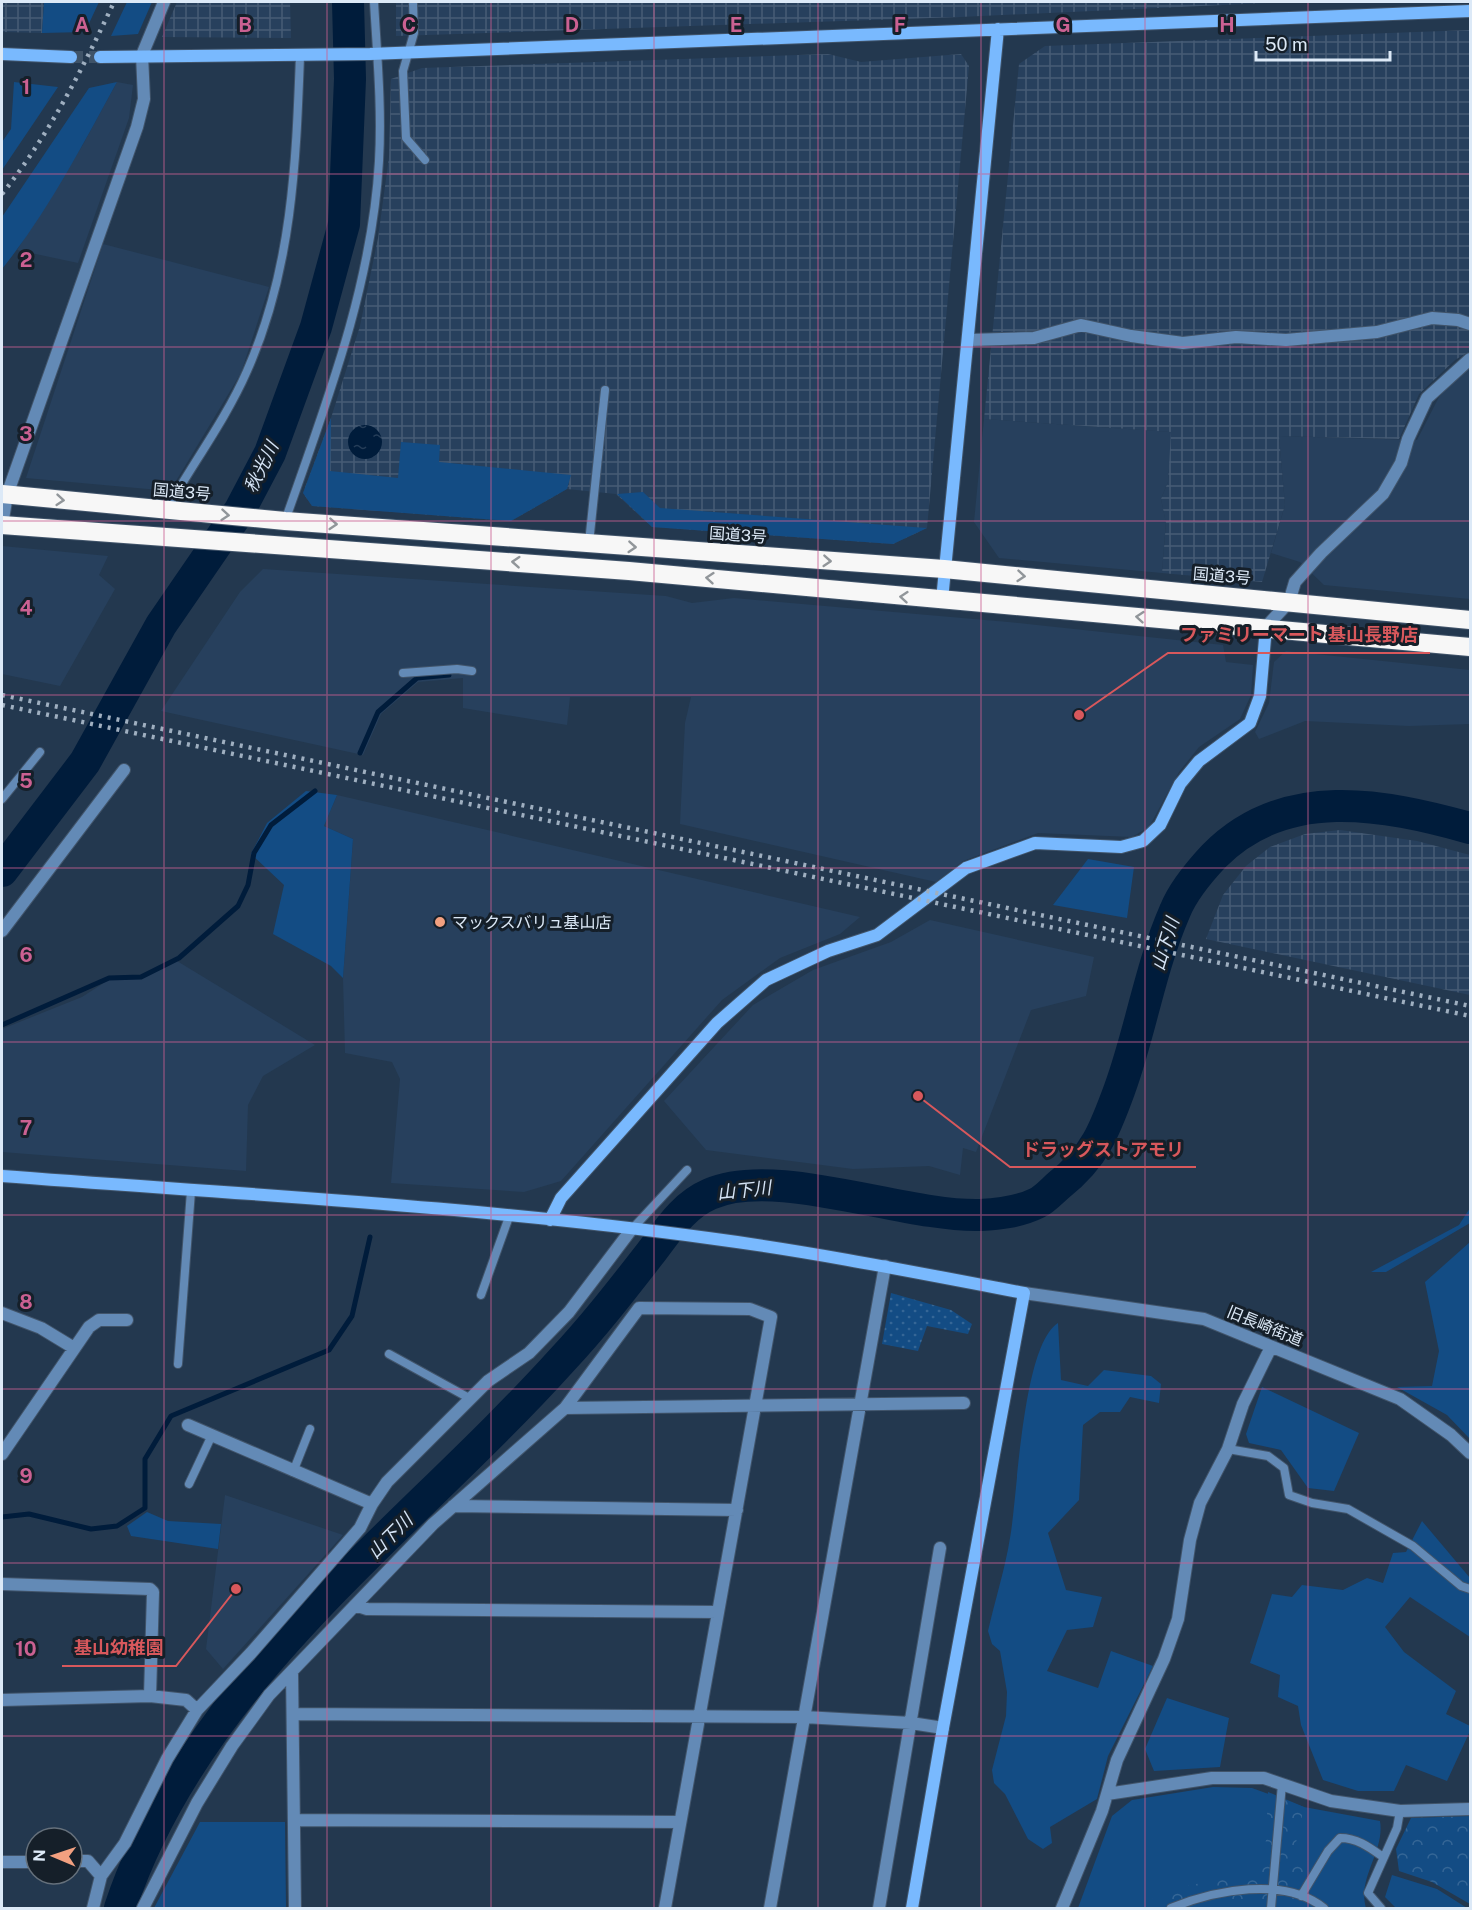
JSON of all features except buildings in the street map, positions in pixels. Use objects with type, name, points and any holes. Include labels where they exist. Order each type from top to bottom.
[{"type":"highway","name":"国道3号","points":[[4,494],[280,520],[944,569],[1470,620]]},
{"type":"highway","points":[[2,525],[629,571],[1470,647]]},
{"type":"street","points":[[2,525],[4,494],[137,127],[144,99],[142,55],[164,2]]},
{"type":"street","points":[[100,57],[373,54],[1470,11]]},
{"type":"street","points":[[942,600],[998,29]]},
{"type":"street","points":[[2,54],[71,57]]},
{"type":"street","points":[[969,340],[1034,338],[1081,325],[1131,336],[1183,343],[1236,337],[1286,340],[1377,332],[1432,318],[1458,320],[1470,324]]},
{"type":"street","points":[[550,1220],[561,1198],[717,1023],[766,980],[828,951],[877,935],[966,868],[1035,843],[1121,847],[1143,842],[1160,825],[1180,784],[1199,761],[1250,723],[1260,696],[1266,627],[1289,602],[1295,582],[1321,553],[1383,494],[1401,463],[1408,439],[1427,398],[1470,359]]},
{"type":"street","points":[[2,931],[124,770]]},
{"type":"street","points":[[2,1176],[550,1220],[707,1238],[885,1266],[1024,1293],[912,1908]]},
{"type":"street","points":[[93,1908],[101,1876],[124,1843],[167,1759],[198,1710],[360,1528],[387,1482],[469,1398],[488,1381],[529,1353],[569,1312],[637,1230]]},
{"type":"street","points":[[770,1908],[885,1266]]},
{"type":"street","name":"旧長崎街道","points":[[1024,1293],[1204,1319],[1400,1399],[1451,1435],[1470,1453]]},
{"type":"street","points":[[143,1908],[191,1813],[226,1756],[269,1695],[453,1506],[565,1408],[639,1308],[750,1310],[771,1317],[757,1406],[665,1908]]},
{"type":"street","points":[[2,1313],[41,1328],[74,1348]]},
{"type":"street","points":[[2,1454],[89,1327],[99,1320],[127,1320]]},
{"type":"street","points":[[1062,1908],[1107,1794],[1117,1760],[1164,1659],[1178,1619],[1190,1540],[1200,1503],[1228,1449],[1243,1404],[1271,1347]]},
{"type":"street","points":[[565,1408],[964,1403]]},
{"type":"street","points":[[188,1425],[372,1504]]},
{"type":"street","points":[[453,1506],[737,1510]]},
{"type":"street","points":[[879,1908],[940,1548]]},
{"type":"street","points":[[2,1584],[150,1589],[153,1592],[150,1696]]},
{"type":"street","points":[[355,1605],[367,1609],[718,1612]]},
{"type":"street","points":[[292,1672],[295,1908]]},
{"type":"street","points":[[2,1700],[150,1696],[186,1700],[198,1710]]},
{"type":"street","points":[[293,1714],[804,1717],[911,1723],[943,1728]]},
{"type":"street","points":[[1107,1794],[1212,1778],[1264,1778],[1331,1801],[1400,1811],[1470,1809]]},
{"type":"street","points":[[294,1820],[680,1822]]},
{"type":"street","points":[[84,1861],[88,1861],[101,1876]]},
{"type":"street","points":[[2,1862],[24,1862]]},
{"type":"lane","points":[[280,520],[349,334],[364,267],[379,161],[373,54],[374,2]]},
{"type":"lane","points":[[413,2],[414,33],[403,71],[406,138],[425,160]]},
{"type":"lane","points":[[171,510],[246,373],[260,339],[292,211],[305,56]]},
{"type":"lane","points":[[589,544],[605,390]]},
{"type":"lane","points":[[403,674],[458,669],[472,671]]},
{"type":"lane","points":[[2,799],[40,752]]},
{"type":"lane","points":[[637,1230],[687,1170]]},
{"type":"lane","points":[[178,1364],[191,1191]]},
{"type":"lane","points":[[481,1295],[509,1217]]},
{"type":"lane","points":[[389,1354],[469,1398]]},
{"type":"lane","points":[[293,1472],[310,1429]]},
{"type":"lane","points":[[189,1484],[212,1435]]},
{"type":"lane","points":[[1228,1449],[1268,1456],[1284,1468],[1289,1495],[1312,1503],[1348,1509],[1413,1546],[1461,1586],[1470,1588]]},
{"type":"lane","points":[[1271,1908],[1282,1784]]},
{"type":"lane","points":[[1381,1908],[1368,1893],[1397,1828],[1400,1811]]},
{"type":"lane","points":[[1301,1896],[1328,1851],[1340,1838],[1367,1845],[1383,1857]]},
{"type":"lane","points":[[1171,1908],[1192,1900],[1228,1892],[1273,1891],[1310,1898],[1324,1908]]},
{"type":"shaded area","points":[[2,2],[44,2],[42,33],[2,32]]},
{"type":"shaded area","points":[[177,2],[290,2],[291,38],[162,37]]},
{"type":"shaded area","points":[[396,2],[1287,2],[960,17],[396,36]]},
{"type":"shaded area","points":[[1470,30],[1470,351],[1455,360],[1419,394],[1399,439],[1279,436],[1285,505],[1262,582],[1162,573],[1166,523],[1161,499],[1168,482],[1171,432],[984,419],[1019,64],[1045,46]]},
{"type":"shaded area","points":[[828,54],[861,62],[961,54],[969,66],[927,528],[893,544],[652,527],[616,494],[567,489],[511,521],[312,506],[303,493],[331,418],[360,326],[378,238],[389,157],[391,79],[422,68]]},
{"type":"shaded area","points":[[117,82],[133,85],[129,118],[78,263],[17,250],[82,146]]},
{"type":"shaded area","points":[[103,244],[269,287],[241,373],[170,491],[26,478]]},
{"type":"shaded area","points":[[1470,368],[1470,599],[1324,585],[1300,562],[1271,553],[1285,505],[1279,436],[1417,440],[1439,397],[1462,372]]},
{"type":"shaded area","points":[[984,419],[1172,432],[1168,482],[1161,499],[1166,522],[1162,573],[999,558],[974,522]]},
{"type":"shaded area","points":[[2,546],[108,556],[99,575],[115,589],[60,686],[2,674]]},
{"type":"shaded area","points":[[263,569],[666,596],[692,603],[734,598],[1008,622],[1223,645],[1226,662],[1253,665],[1251,695],[1240,719],[1199,747],[1179,772],[1149,827],[1132,837],[1038,833],[963,861],[936,882],[680,824],[685,723],[691,697],[570,697],[567,725],[463,708],[463,678],[418,682],[381,714],[363,755],[161,711],[240,592]]},
{"type":"shaded area","points":[[1286,651],[1470,670],[1470,724],[1409,726],[1305,721],[1259,739],[1255,732],[1269,703],[1274,662]]},
{"type":"shaded area","points":[[337,795],[860,917],[840,934],[780,958],[722,1000],[561,1181],[524,1192],[391,1183],[400,1079],[392,1062],[345,1053],[343,978],[353,839],[324,826]]},
{"type":"shaded area","points":[[1340,830],[1417,841],[1470,855],[1470,995],[1206,939],[1223,895],[1246,866],[1270,847],[1305,834]]},
{"type":"shaded area","points":[[930,920],[1094,957],[1086,996],[1031,1010],[976,1152],[963,1148],[960,1175],[929,1166],[853,1169],[706,1150],[664,1101],[753,1005],[813,970],[891,942]]},
{"type":"shaded area","points":[[177,961],[315,1045],[263,1076],[248,1105],[246,1171],[2,1152],[2,1029],[82,997],[110,979],[141,979]]},
{"type":"shaded area","points":[[225,1495],[343,1535],[223,1669],[206,1649]]},
{"type":"green space","points":[[44,2],[99,2],[85,32],[42,33]]},
{"type":"green space","points":[[127,2],[152,2],[138,34],[111,36]]},
{"type":"green space","points":[[14,82],[58,87],[2,170],[2,142],[11,129]]},
{"type":"green space","points":[[117,82],[49,202],[2,269],[2,217],[89,88]]},
{"type":"green space","points":[[331,418],[330,471],[398,478],[401,442],[440,445],[439,462],[571,475],[567,489],[511,521],[312,506],[303,493]]},
{"type":"green space","points":[[643,492],[660,508],[927,528],[893,544],[652,527],[617,494]]},
{"type":"green space","points":[[306,791],[337,795],[324,826],[353,839],[343,978],[331,966],[273,934],[284,885],[251,854],[267,823]]},
{"type":"green space","points":[[1088,859],[1134,867],[1127,918],[1053,905]]},
{"type":"green space","points":[[1470,1208],[1470,1223],[1386,1272],[1371,1272],[1459,1225]]},
{"type":"green space","points":[[1470,1242],[1470,1439],[1447,1415],[1397,1387],[1432,1386],[1439,1351],[1425,1282]]},
{"type":"green space","points":[[891,1293],[951,1310],[972,1324],[968,1334],[927,1326],[918,1351],[882,1344]]},
{"type":"green space","points":[[1058,1323],[1061,1380],[1088,1386],[1104,1370],[1151,1376],[1161,1384],[1159,1403],[1130,1397],[1120,1412],[1100,1412],[1083,1425],[1079,1500],[1048,1533],[1066,1590],[1102,1597],[1093,1627],[1067,1630],[1047,1671],[1098,1688],[1111,1651],[1153,1666],[1108,1756],[1097,1799],[1050,1827],[1052,1843],[1043,1849],[1028,1839],[1005,1794],[994,1783],[992,1770],[1006,1716],[1007,1692],[1000,1651],[992,1644],[988,1631],[1010,1538],[1029,1390],[1036,1360],[1046,1337]]},
{"type":"green space","points":[[1262,1387],[1359,1433],[1334,1491],[1308,1488],[1281,1450],[1249,1443],[1246,1434]]},
{"type":"green space","points":[[147,1512],[168,1521],[221,1524],[218,1549],[131,1536],[127,1526]]},
{"type":"green space","points":[[1422,1521],[1470,1578],[1470,1637],[1410,1597],[1385,1627],[1404,1652],[1456,1691],[1446,1714],[1470,1726],[1470,1731],[1447,1781],[1406,1765],[1394,1791],[1358,1791],[1323,1780],[1301,1725],[1298,1706],[1278,1697],[1280,1675],[1250,1663],[1272,1594],[1292,1597],[1302,1585],[1343,1590],[1367,1578],[1383,1583],[1393,1553],[1406,1552]]},
{"type":"green space","points":[[1167,1698],[1229,1718],[1220,1767],[1154,1771],[1145,1749]]},
{"type":"green space","points":[[1213,1787],[1252,1788],[1304,1807],[1380,1821],[1379,1843],[1365,1886],[1366,1908],[1078,1908],[1112,1816],[1132,1800]]},
{"type":"green space","points":[[1268,1792],[1304,1807],[1295,1847],[1309,1861],[1293,1908],[1138,1908],[1165,1893],[1196,1884],[1260,1877],[1266,1840]]},
{"type":"green space","points":[[1470,1816],[1470,1904],[1432,1882],[1399,1871],[1396,1849],[1411,1818]]},
{"type":"green space","points":[[200,1822],[285,1822],[286,1908],[154,1908]]},
{"type":"green space","points":[[1392,1875],[1437,1889],[1467,1908],[1396,1908],[1385,1897]]},
{"type":"water","points":[[365,425],[377,430],[382,442],[377,454],[365,459],[353,454],[348,442],[353,430]]},
{"type":"waterway","name":"秋光川","points":[[2,871],[85,762],[161,625],[240,510],[270,453],[316,327],[344,224],[350,79],[348,2]]},
{"type":"waterway","points":[[360,753],[378,712],[417,678],[449,675]]},
{"type":"waterway","points":[[2,1025],[109,978],[141,977],[179,958],[238,906],[248,885],[254,853],[271,825],[315,791]]},
{"type":"waterway","name":"山下川","points":[[120,1908],[155,1826],[200,1750],[253,1679],[311,1613],[562,1360],[607,1309],[676,1220],[691,1205],[710,1194],[737,1187],[769,1185],[804,1188],[949,1213],[980,1215],[1002,1213],[1023,1209],[1037,1203],[1082,1164],[1104,1129],[1127,1066],[1166,933],[1182,896],[1214,856],[1242,833],[1272,818],[1303,809],[1336,806],[1369,807],[1437,819],[1470,828]]},
{"type":"waterway","points":[[2,1517],[29,1514],[91,1529],[117,1526],[145,1508],[145,1459],[171,1416],[329,1350],[352,1316],[370,1237]]},
{"type":"tunnel","points":[[71,57],[100,57]]},
{"type":"railway","points":[[2,194],[50,125],[114,2]]},
{"type":"railway","points":[[2,695],[1470,1006]]},
{"type":"railway","points":[[2,705],[1470,1016]]},
{"type":"place","name":"ファミリーマート 基山長野店","points":[[1079,715]]},
{"type":"place","name":"マックスバリュ基山店","points":[[440,922]]},
{"type":"place","name":"ドラッグストアモリ","points":[[918,1096]]},
{"type":"place","name":"基山幼稚園","points":[[236,1589]]}]
